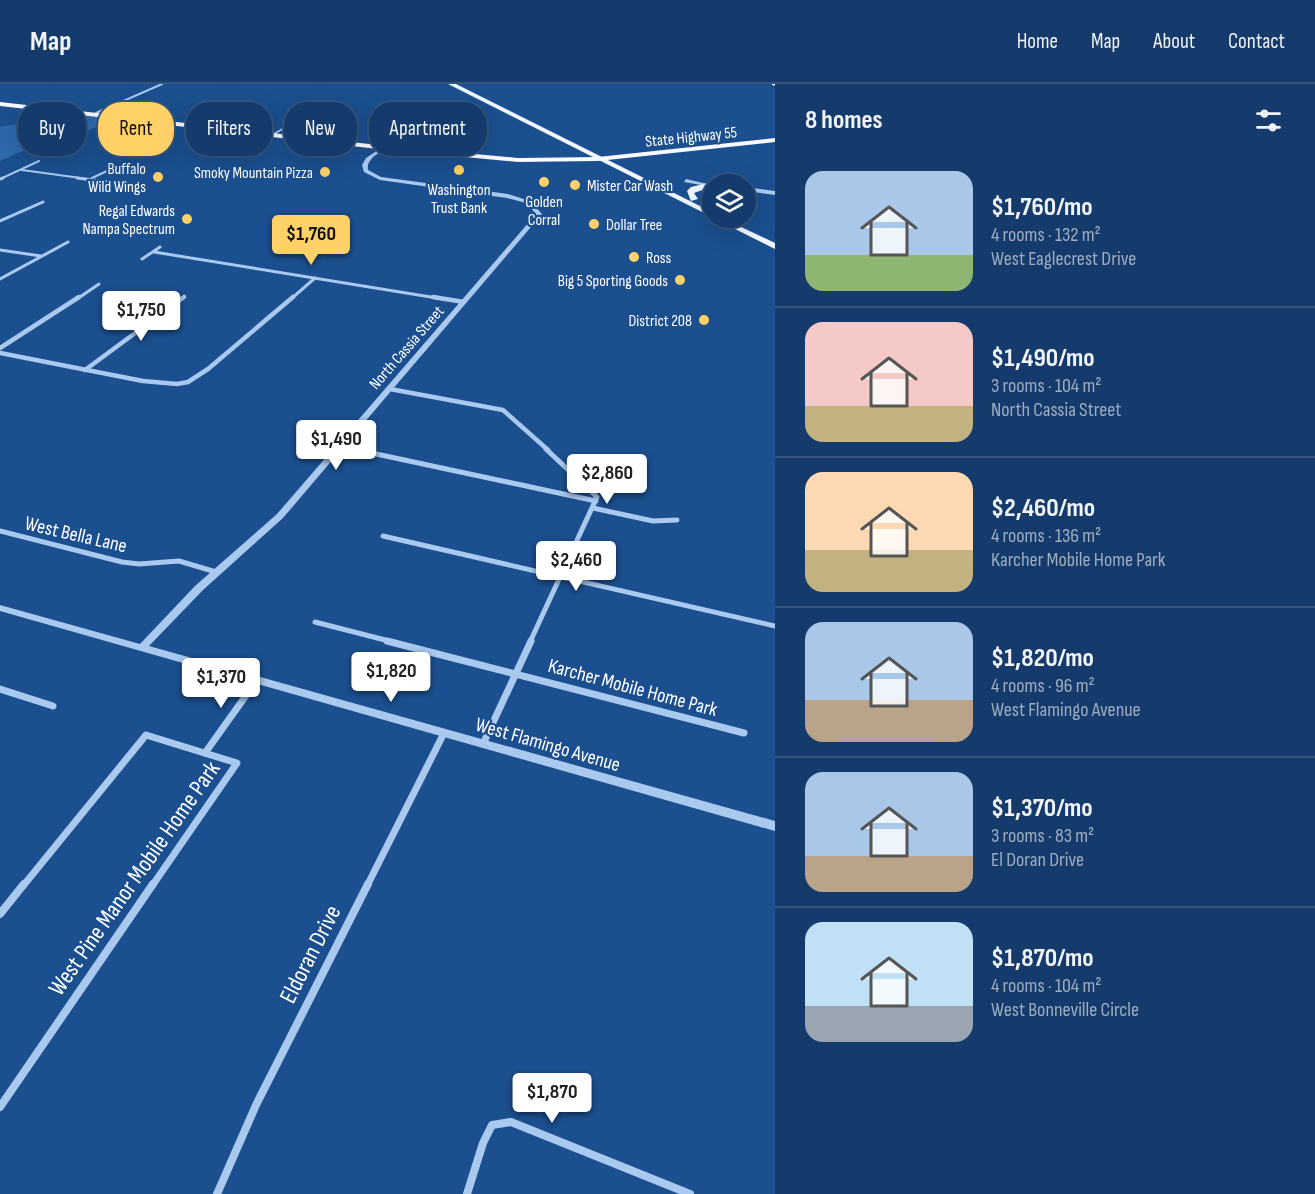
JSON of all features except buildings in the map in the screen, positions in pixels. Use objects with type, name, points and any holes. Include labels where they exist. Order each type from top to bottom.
[{"type":"highway","points":[[0,103],[186,124]]},
{"type":"highway","points":[[0,103],[186,125]]},
{"type":"highway","name":"State Highway 55","points":[[274,134],[369,145]]},
{"type":"highway","name":"State Highway 55","points":[[468,156],[556,161],[598,159],[775,140]]},
{"type":"main road","points":[[451,84],[702,203]]},
{"type":"main road","points":[[459,84],[598,159],[702,210]]},
{"type":"main road","points":[[694,199],[690,193],[702,187]]},
{"type":"main road","points":[[738,228],[775,246]]},
{"type":"main road","points":[[754,228],[775,238]]},
{"type":"street","points":[[96,112],[162,84]]},
{"type":"street","points":[[274,134],[284,128]]},
{"type":"street","name":"North Cassia Street","points":[[142,648],[216,572],[267,530],[539,214],[528,202],[508,196],[380,178],[366,171],[365,165],[372,156]]},
{"type":"street","points":[[0,179],[39,161]]},
{"type":"street","points":[[22,170],[124,184]]},
{"type":"street","points":[[90,179],[107,171]]},
{"type":"street","points":[[686,181],[702,184]]},
{"type":"street","points":[[756,190],[775,193]]},
{"type":"street","points":[[0,221],[43,202]]},
{"type":"street","points":[[0,279],[68,242]]},
{"type":"street","points":[[142,259],[160,247]]},
{"type":"street","points":[[0,250],[41,256]]},
{"type":"street","points":[[154,252],[465,302]]},
{"type":"street","points":[[0,353],[143,381],[177,384],[188,382],[227,353],[315,278]]},
{"type":"street","points":[[0,348],[99,284]]},
{"type":"street","points":[[85,370],[184,297]]},
{"type":"street","points":[[341,446],[596,501],[597,497],[591,489],[503,410],[390,389]]},
{"type":"street","name":"Karcher Mobile Home Park","points":[[483,744],[596,501]]},
{"type":"street","points":[[593,508],[652,521],[677,520]]},
{"type":"street","name":"West Bella Lane","points":[[0,531],[122,562],[139,564],[179,561],[216,572]]},
{"type":"street","points":[[382,536],[775,626]]},
{"type":"street","name":"West Flamingo Avenue","points":[[0,608],[775,826]]},
{"type":"street","name":"Karcher Mobile Home Park","points":[[315,622],[744,733]]},
{"type":"street","points":[[205,753],[256,680]]},
{"type":"street","points":[[0,689],[53,706]]},
{"type":"street","name":"Eldoran Drive","points":[[217,1194],[256,1105],[444,733]]},
{"type":"street","name":"West Pine Manor Mobile Home Park","points":[[0,914],[146,735],[237,763],[0,1107]]},
{"type":"street","points":[[467,1194],[483,1143],[492,1125],[511,1122],[690,1194]]},
{"type":"shaded area","points":[[86,116],[98,117],[98,126],[86,132]]},
{"type":"shaded area","points":[[17,124],[18,153],[0,161],[0,127]]},
{"type":"place","name":"Washington Trust Bank","points":[[459,170]]},
{"type":"place","name":"Smoky Mountain Pizza","points":[[325,172]]},
{"type":"place","name":"Buffalo Wild Wings","points":[[158,177]]},
{"type":"place","name":"Golden Corral","points":[[544,182]]},
{"type":"place","name":"Mister Car Wash","points":[[575,185]]},
{"type":"place","name":"Regal Edwards Nampa Spectrum","points":[[187,219]]},
{"type":"place","name":"Dollar Tree","points":[[594,224]]},
{"type":"place","name":"Ross","points":[[634,257]]},
{"type":"place","name":"Big 5 Sporting Goods","points":[[680,280]]},
{"type":"place","name":"District 208","points":[[704,320]]}]
